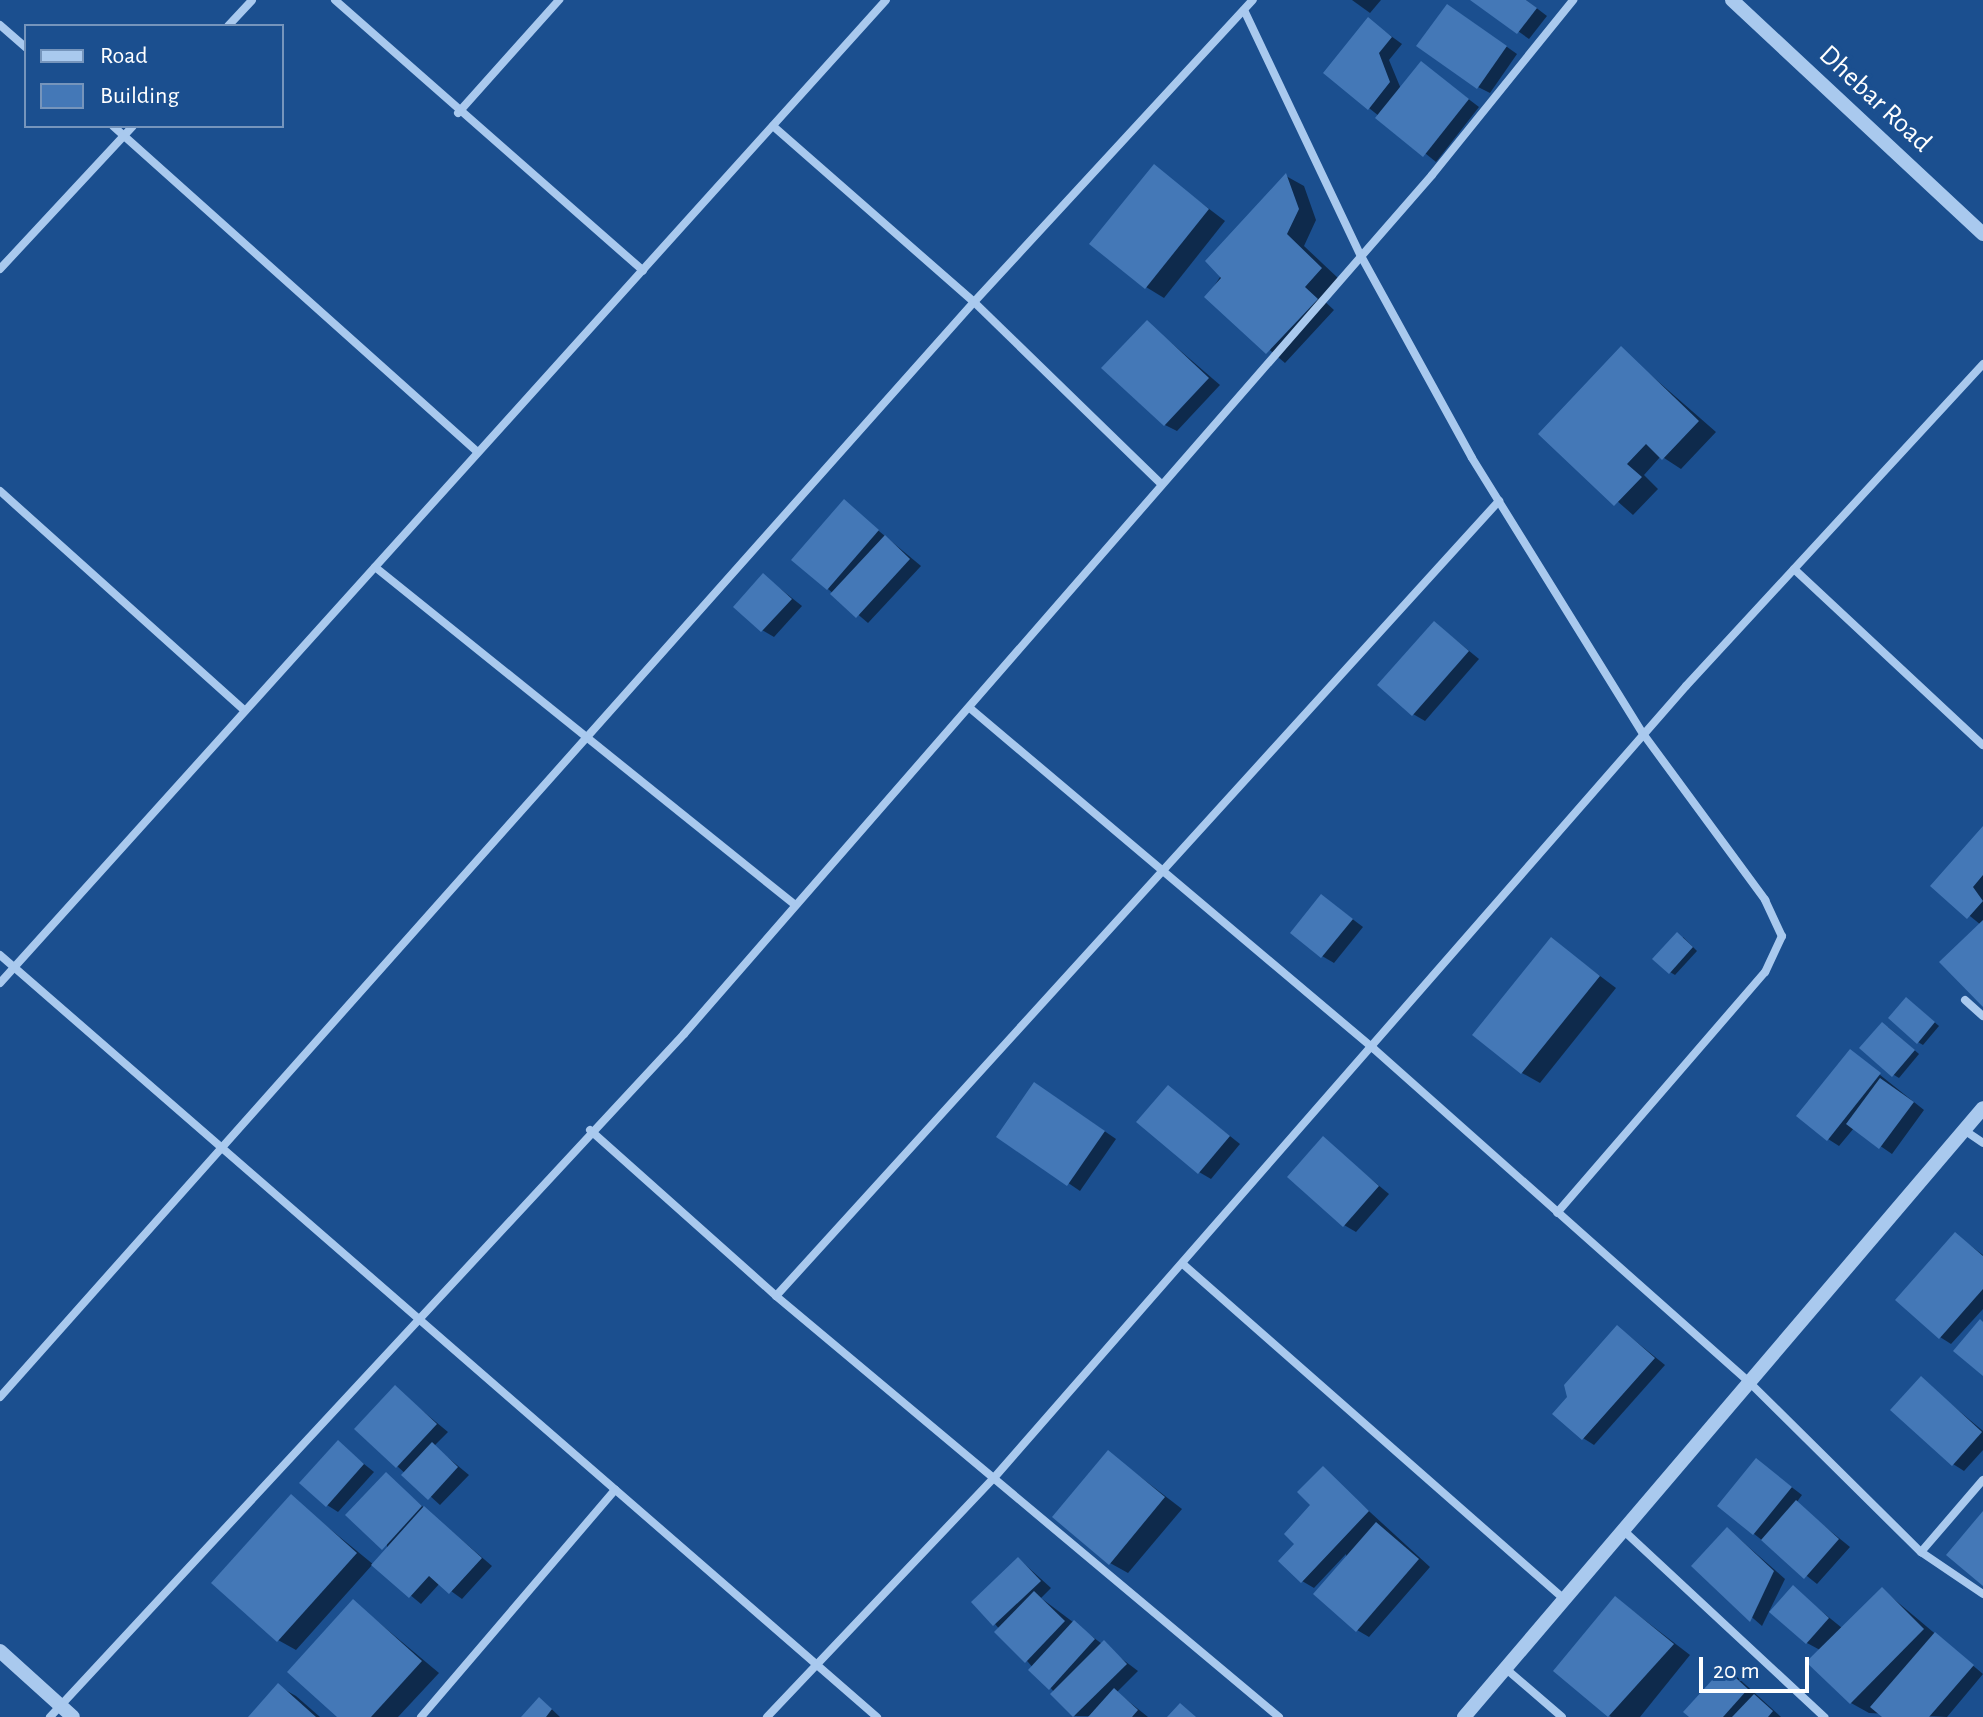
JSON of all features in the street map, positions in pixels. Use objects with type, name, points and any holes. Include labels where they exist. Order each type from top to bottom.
[{"type":"street","points":[[230,24],[252,0]]},
{"type":"street","points":[[335,0],[458,113],[643,271]]},
{"type":"street","points":[[458,113],[559,0]]},
{"type":"street","points":[[0,983],[886,0]]},
{"type":"street","points":[[0,1397],[589,742],[974,302],[1253,0]]},
{"type":"street","points":[[55,1711],[590,1130],[971,709],[1161,484],[1361,256],[1573,0]]},
{"type":"street","name":"Dhebar Road","points":[[1732,0],[1983,234]]},
{"type":"street","points":[[1244,10],[1361,256],[1499,501],[1644,735],[1765,900],[1782,936],[1765,972],[1557,1213]]},
{"type":"street","points":[[0,25],[24,46]]},
{"type":"street","points":[[773,126],[974,302],[1161,484]]},
{"type":"street","points":[[115,128],[478,452]]},
{"type":"street","points":[[0,269],[131,128]]},
{"type":"street","points":[[767,1717],[993,1479],[1374,1049],[1644,735],[1983,364]]},
{"type":"street","points":[[0,491],[245,711]]},
{"type":"street","points":[[776,1296],[1499,501]]},
{"type":"street","points":[[375,567],[794,904]]},
{"type":"street","points":[[1794,569],[1983,745]]},
{"type":"street","points":[[971,709],[1374,1049],[1749,1382],[1921,1552],[1983,1594]]},
{"type":"street","points":[[0,955],[877,1717]]},
{"type":"street","points":[[1965,1000],[1983,1016]]},
{"type":"street","points":[[1464,1717],[1983,1108]]},
{"type":"street","points":[[590,1130],[776,1296],[1279,1717]]},
{"type":"street","points":[[1964,1130],[1983,1143]]},
{"type":"street","points":[[1184,1265],[1564,1599]]},
{"type":"street","points":[[1921,1552],[1983,1480]]},
{"type":"street","points":[[421,1717],[615,1490]]},
{"type":"street","points":[[1623,1530],[1824,1717]]},
{"type":"street","points":[[0,1651],[55,1711],[73,1717]]},
{"type":"street","points":[[1505,1668],[1562,1717]]},
{"type":"building","points":[[1470,0],[1526,0],[1537,8],[1517,34]]},
{"type":"building","points":[[1447,4],[1507,46],[1477,89],[1416,46]]},
{"type":"building","points":[[1368,17],[1392,37],[1379,53],[1390,82],[1368,110],[1323,73]]},
{"type":"building","points":[[1421,61],[1469,99],[1423,157],[1375,118]]},
{"type":"building","points":[[1154,164],[1209,209],[1145,289],[1089,244]]},
{"type":"building","points":[[1286,173],[1299,209],[1287,234],[1322,268],[1305,287],[1318,299],[1266,354],[1204,297],[1221,278],[1205,261]]},
{"type":"building","points":[[1147,320],[1209,378],[1164,426],[1101,368]]},
{"type":"building","points":[[1621,346],[1699,421],[1662,460],[1646,444],[1627,464],[1642,477],[1614,506],[1538,434]]},
{"type":"building","points":[[844,499],[879,530],[827,590],[791,560]]},
{"type":"building","points":[[885,535],[910,559],[856,618],[830,594]]},
{"type":"building","points":[[763,573],[792,599],[761,632],[733,607]]},
{"type":"building","points":[[1434,621],[1469,651],[1412,716],[1377,685]]},
{"type":"building","points":[[1983,826],[1983,875],[1973,887],[1983,901],[1967,919],[1930,886]]},
{"type":"building","points":[[1321,894],[1353,919],[1321,958],[1290,933]]},
{"type":"building","points":[[1983,920],[1983,1007],[1939,962]]},
{"type":"building","points":[[1677,932],[1693,947],[1669,974],[1652,959]]},
{"type":"building","points":[[1551,937],[1600,976],[1521,1074],[1472,1035]]},
{"type":"building","points":[[1906,997],[1935,1022],[1917,1044],[1888,1018]]},
{"type":"building","points":[[1882,1022],[1915,1050],[1892,1077],[1859,1048]]},
{"type":"building","points":[[1850,1049],[1881,1073],[1827,1141],[1796,1116]]},
{"type":"building","points":[[1880,1078],[1914,1102],[1879,1149],[1846,1124]]},
{"type":"building","points":[[1034,1082],[1105,1131],[1067,1186],[996,1137]]},
{"type":"building","points":[[1168,1085],[1230,1136],[1198,1174],[1136,1122]]},
{"type":"building","points":[[1323,1136],[1379,1186],[1343,1227],[1287,1177]]},
{"type":"building","points":[[1955,1232],[1983,1256],[1983,1289],[1939,1339],[1895,1300]]},
{"type":"building","points":[[1980,1319],[1983,1322],[1983,1376],[1953,1351]]},
{"type":"building","points":[[1617,1325],[1655,1358],[1582,1440],[1552,1414],[1567,1397],[1564,1385]]},
{"type":"building","points":[[1921,1376],[1982,1432],[1952,1466],[1890,1410]]},
{"type":"building","points":[[395,1385],[437,1424],[396,1468],[354,1429]]},
{"type":"building","points":[[338,1440],[364,1464],[326,1507],[299,1483]]},
{"type":"building","points":[[432,1442],[458,1467],[428,1500],[401,1475]]},
{"type":"building","points":[[1108,1450],[1165,1497],[1109,1565],[1052,1517]]},
{"type":"building","points":[[1756,1458],[1792,1487],[1753,1535],[1717,1506]]},
{"type":"building","points":[[1323,1466],[1369,1511],[1301,1583],[1278,1561],[1294,1544],[1284,1534],[1310,1505],[1297,1492]]},
{"type":"building","points":[[386,1472],[422,1506],[382,1550],[345,1515]]},
{"type":"building","points":[[291,1494],[357,1553],[277,1642],[211,1583]]},
{"type":"building","points":[[1796,1500],[1839,1539],[1804,1579],[1761,1540]]},
{"type":"building","points":[[424,1506],[482,1558],[449,1594],[429,1576],[409,1598],[371,1565]]},
{"type":"building","points":[[1983,1511],[1983,1586],[1946,1555]]},
{"type":"building","points":[[1376,1522],[1419,1559],[1356,1632],[1313,1594]]},
{"type":"building","points":[[1727,1527],[1774,1571],[1750,1622],[1691,1566]]},
{"type":"building","points":[[1018,1557],[1041,1581],[993,1626],[971,1602]]},
{"type":"building","points":[[1793,1585],[1829,1618],[1806,1644],[1769,1612]]},
{"type":"building","points":[[1882,1587],[1924,1629],[1850,1704],[1806,1662]]},
{"type":"building","points":[[1034,1591],[1065,1621],[1025,1663],[994,1632]]},
{"type":"building","points":[[1615,1596],[1674,1644],[1608,1717],[1553,1671]]},
{"type":"building","points":[[353,1599],[422,1661],[371,1717],[337,1717],[287,1672]]},
{"type":"building","points":[[1074,1620],[1095,1639],[1049,1690],[1028,1670]]},
{"type":"building","points":[[1935,1632],[1974,1665],[1929,1717],[1882,1717],[1870,1707]]},
{"type":"building","points":[[1104,1640],[1127,1664],[1073,1717],[1050,1694]]},
{"type":"building","points":[[1724,1667],[1748,1689],[1723,1717],[1689,1717],[1683,1712]]},
{"type":"building","points":[[278,1683],[316,1717],[248,1717]]},
{"type":"building","points":[[1114,1688],[1138,1710],[1132,1717],[1088,1717]]},
{"type":"building","points":[[1754,1694],[1773,1711],[1768,1717],[1732,1717]]},
{"type":"building","points":[[539,1697],[552,1709],[546,1717],[521,1717]]},
{"type":"building","points":[[1180,1703],[1196,1717],[1167,1717]]}]
